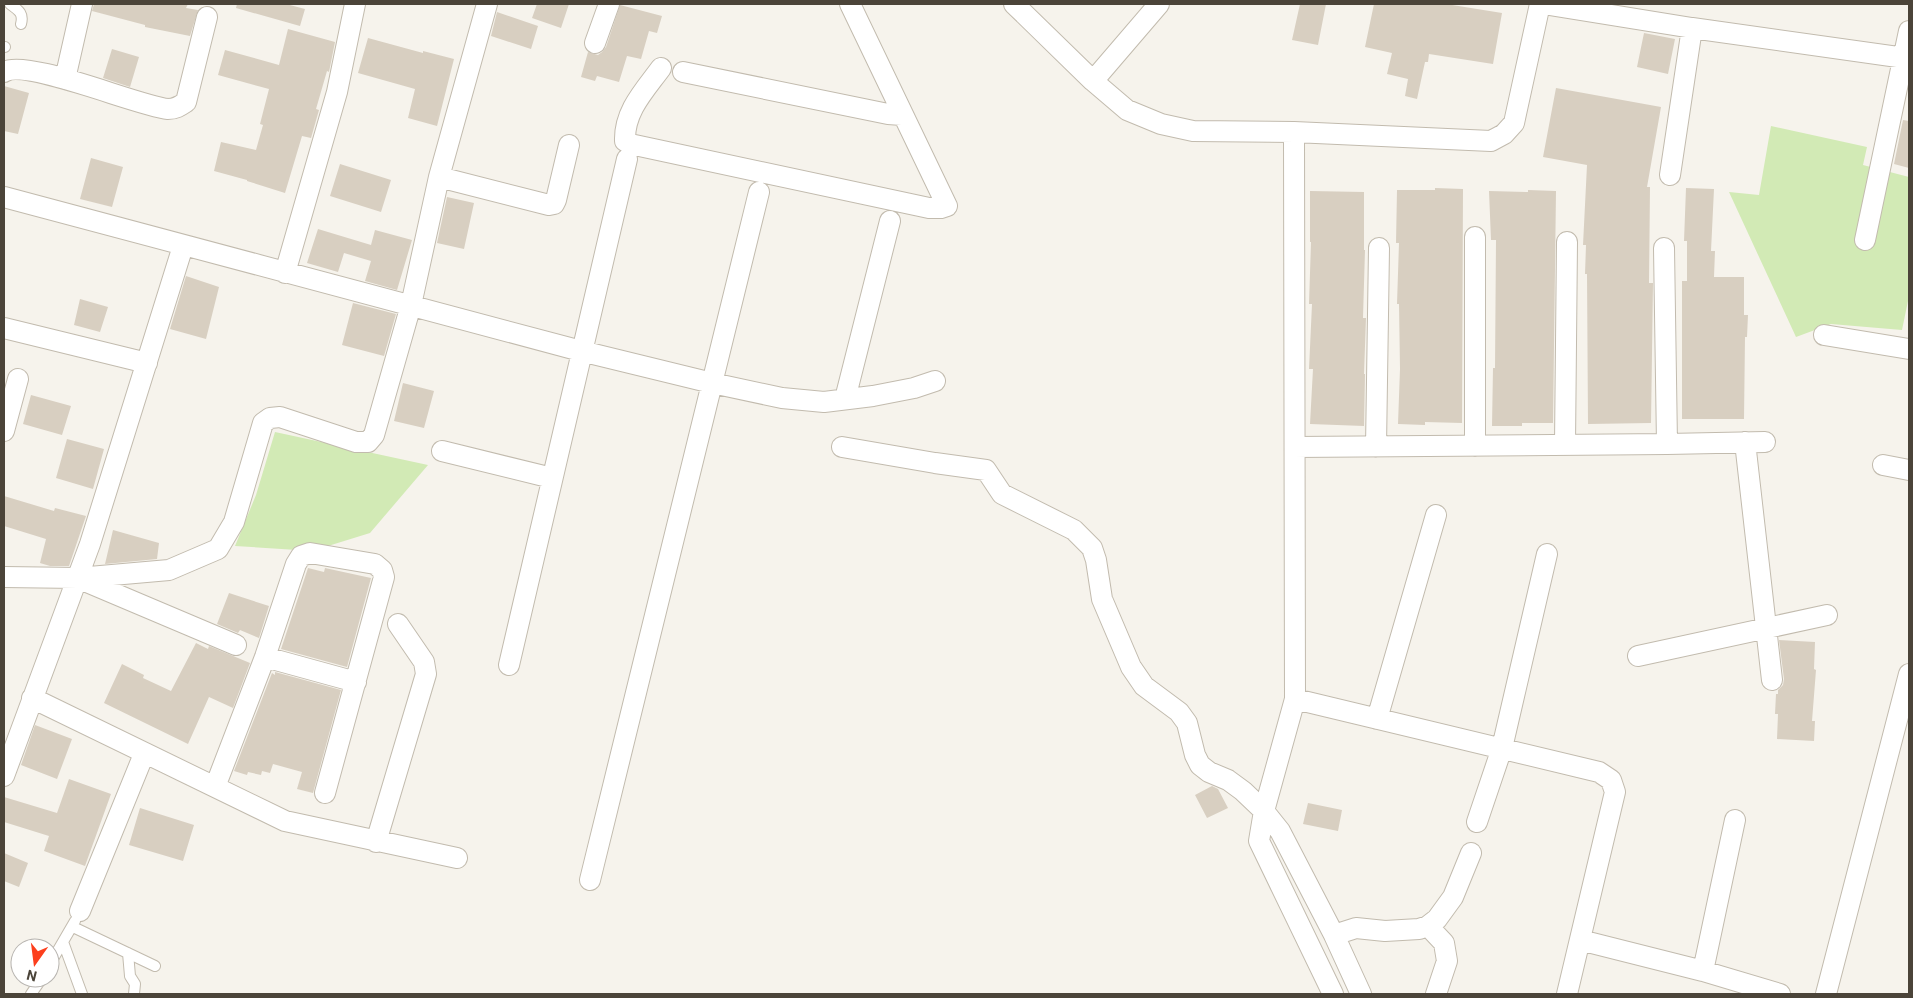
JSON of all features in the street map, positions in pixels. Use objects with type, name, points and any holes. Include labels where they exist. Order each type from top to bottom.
[{"type":"street","points":[[65,79],[82,4]]},
{"type":"street","points":[[286,273],[337,92],[355,4]]},
{"type":"street","points":[[4,577],[78,578],[169,570],[218,549],[234,522],[263,423],[270,418],[280,417],[356,442],[368,442],[374,435],[411,305],[439,177],[487,4]]},
{"type":"street","points":[[595,43],[609,4]]},
{"type":"street","points":[[661,68],[631,108],[625,133],[625,141],[630,144],[928,208],[947,206],[850,4]]},
{"type":"street","points":[[1014,4],[1093,81],[1127,110],[1161,124],[1193,131],[1294,132],[1491,141],[1504,134],[1514,123],[1541,4],[1692,28],[1905,58]]},
{"type":"street","points":[[1093,81],[1159,4]]},
{"type":"street","points":[[4,72],[8,69],[34,72],[169,109],[178,108],[186,102],[207,17]]},
{"type":"street","points":[[1670,175],[1692,28]]},
{"type":"street","points":[[1865,240],[1905,58],[1909,31]]},
{"type":"street","points":[[683,72],[888,114],[902,114]]},
{"type":"street","points":[[1294,132],[1295,699],[1264,811],[1259,841],[1333,994]]},
{"type":"street","points":[[439,177],[549,206],[554,204],[556,200],[569,145]]},
{"type":"street","points":[[508,665],[627,159]]},
{"type":"street","points":[[590,880],[759,192]]},
{"type":"street","points":[[4,197],[581,351],[712,383],[790,399],[824,402],[873,396],[935,381]]},
{"type":"street","points":[[845,399],[890,221]]},
{"type":"street","points":[[1475,237],[1475,446]]},
{"type":"street","points":[[1565,445],[1567,242]]},
{"type":"street","points":[[4,776],[78,578],[183,246]]},
{"type":"street","points":[[1376,446],[1379,248]]},
{"type":"street","points":[[1664,248],[1667,444]]},
{"type":"street","points":[[4,328],[147,363]]},
{"type":"street","points":[[1824,335],[1909,349]]},
{"type":"street","points":[[4,431],[18,379]]},
{"type":"street","points":[[1745,442],[1772,680]]},
{"type":"street","points":[[1295,447],[1765,442]]},
{"type":"street","points":[[842,447],[986,470],[1002,494],[1062,524],[1086,540],[1092,548],[1096,560],[1102,600],[1131,667],[1144,686],[1179,712],[1187,723],[1195,755],[1200,765],[1209,772],[1228,780],[1243,791],[1264,811],[1280,831],[1334,935],[1361,994]]},
{"type":"street","points":[[442,450],[552,478]]},
{"type":"street","points":[[1883,465],[1909,470]]},
{"type":"street","points":[[1377,719],[1436,515]]},
{"type":"street","points":[[215,787],[265,657],[296,564],[301,556],[310,553],[375,564],[382,570],[384,577],[325,793]]},
{"type":"street","points":[[1478,822],[1502,748],[1547,554]]},
{"type":"street","points":[[78,578],[236,645]]},
{"type":"street","points":[[1638,656],[1827,615]]},
{"type":"street","points":[[376,842],[426,674],[424,662],[398,624]]},
{"type":"street","points":[[265,657],[356,682]]},
{"type":"street","points":[[1826,994],[1909,674]]},
{"type":"street","points":[[32,698],[285,821],[457,858]]},
{"type":"street","points":[[1295,699],[1599,772],[1611,780],[1616,792],[1567,994]]},
{"type":"street","points":[[76,919],[144,754]]},
{"type":"street","points":[[1703,970],[1735,820]]},
{"type":"street","points":[[1334,935],[1356,928],[1385,931],[1420,929],[1428,926],[1437,919],[1453,897],[1471,853]]},
{"type":"street","points":[[1428,926],[1444,943],[1447,961],[1436,994]]},
{"type":"street","points":[[1580,940],[1703,970],[1780,994]]},
{"type":"lane","points":[[10,4],[21,13],[23,18],[21,24]]},
{"type":"lane","points":[[60,947],[76,919],[128,953],[155,966]]},
{"type":"lane","points":[[63,942],[82,994]]},
{"type":"lane","points":[[128,953],[130,976],[135,984],[134,994]]},
{"type":"green space","points":[[1771,126],[1867,147],[1863,165],[1909,177],[1909,296],[1902,330],[1831,324],[1796,337],[1729,192],[1759,195]]},
{"type":"green space","points":[[275,432],[428,465],[370,533],[328,546],[297,550],[235,546],[256,495]]},
{"type":"building","points":[[94,4],[188,4],[186,8],[198,10],[190,36],[145,27],[145,25],[92,11]]},
{"type":"building","points":[[237,4],[286,4],[305,9],[300,26],[236,8]]},
{"type":"building","points":[[537,4],[569,4],[561,28],[532,18]]},
{"type":"building","points":[[1300,4],[1326,4],[1318,45],[1292,40]]},
{"type":"building","points":[[1374,4],[1446,4],[1502,13],[1493,64],[1429,54],[1428,62],[1425,62],[1417,99],[1405,96],[1408,79],[1387,74],[1392,53],[1365,47]]},
{"type":"building","points":[[620,5],[662,16],[657,33],[649,31],[641,59],[627,56],[619,82],[597,76],[595,81],[581,77],[588,52],[598,55],[606,47]]},
{"type":"building","points":[[497,12],[538,26],[531,49],[491,36]]},
{"type":"building","points":[[288,29],[335,42],[329,72],[327,71],[316,109],[319,110],[311,138],[302,136],[285,193],[214,171],[221,142],[256,150],[263,125],[260,124],[269,89],[218,75],[225,50],[279,65]]},
{"type":"building","points":[[1644,33],[1675,39],[1668,74],[1637,67]]},
{"type":"building","points":[[368,38],[423,53],[423,51],[454,59],[437,126],[408,118],[415,89],[358,73]]},
{"type":"building","points":[[112,49],[139,57],[130,87],[103,78]]},
{"type":"building","points":[[4,86],[29,93],[18,134],[4,131]]},
{"type":"building","points":[[1556,88],[1661,107],[1647,187],[1650,187],[1649,283],[1653,283],[1651,423],[1588,424],[1587,274],[1585,274],[1586,245],[1583,245],[1587,165],[1543,157]]},
{"type":"building","points":[[1903,120],[1909,121],[1909,168],[1894,164]]},
{"type":"building","points":[[91,158],[123,167],[112,207],[80,199]]},
{"type":"building","points":[[340,164],[391,180],[381,212],[330,196]]},
{"type":"building","points":[[1435,188],[1463,189],[1462,423],[1425,422],[1425,425],[1398,424],[1400,369],[1399,304],[1397,304],[1399,243],[1396,243],[1397,190],[1435,190]]},
{"type":"building","points":[[1686,188],[1714,189],[1711,251],[1715,251],[1714,277],[1744,277],[1744,315],[1748,315],[1747,337],[1745,337],[1744,419],[1682,419],[1682,281],[1687,281],[1687,241],[1684,241]]},
{"type":"building","points":[[1528,190],[1556,191],[1553,423],[1522,423],[1522,426],[1492,426],[1493,368],[1495,368],[1496,240],[1491,240],[1489,191],[1528,192]]},
{"type":"building","points":[[1310,191],[1364,192],[1363,318],[1366,318],[1364,426],[1310,424],[1313,369],[1309,369],[1312,304],[1309,304]]},
{"type":"building","points":[[447,197],[474,203],[464,249],[437,243]]},
{"type":"building","points":[[318,229],[371,245],[375,230],[412,240],[397,290],[365,281],[371,261],[344,253],[338,272],[307,263]]},
{"type":"building","points":[[186,276],[219,287],[206,339],[170,329]]},
{"type":"building","points":[[80,299],[108,307],[100,332],[74,325]]},
{"type":"building","points":[[353,303],[396,314],[384,356],[342,345]]},
{"type":"building","points":[[403,383],[434,391],[424,428],[394,421]]},
{"type":"building","points":[[31,395],[71,406],[62,435],[23,424]]},
{"type":"building","points":[[67,439],[104,449],[93,489],[56,478]]},
{"type":"building","points":[[4,496],[54,511],[55,508],[86,516],[69,566],[50,566],[40,563],[46,539],[4,526]]},
{"type":"building","points":[[113,530],[159,543],[157,559],[105,564]]},
{"type":"building","points":[[308,568],[324,572],[325,568],[371,578],[347,667],[281,649]]},
{"type":"building","points":[[229,593],[269,606],[259,638],[240,630],[238,633],[217,624]]},
{"type":"building","points":[[1779,640],[1815,642],[1814,669],[1816,670],[1812,721],[1815,721],[1814,741],[1777,739],[1778,714],[1775,714],[1776,694],[1778,694],[1778,690],[1783,685],[1784,679]]},
{"type":"building","points":[[196,643],[208,649],[209,646],[250,663],[233,708],[209,697],[188,744],[104,703],[122,664],[144,675],[143,678],[171,691]]},
{"type":"building","points":[[275,672],[341,690],[313,793],[297,789],[302,772],[273,764],[270,773],[262,771],[261,775],[248,772],[247,775],[234,771],[272,673],[275,675]]},
{"type":"building","points":[[35,725],[72,739],[57,779],[21,765]]},
{"type":"building","points":[[69,779],[111,794],[85,866],[44,851],[49,836],[4,822],[4,797],[57,813]]},
{"type":"building","points":[[1212,786],[1218,789],[1228,808],[1207,818],[1195,795]]},
{"type":"building","points":[[1308,803],[1342,810],[1338,831],[1303,824]]},
{"type":"building","points":[[140,808],[194,825],[183,861],[129,845]]},
{"type":"building","points":[[4,853],[28,863],[19,887],[4,881]]}]
